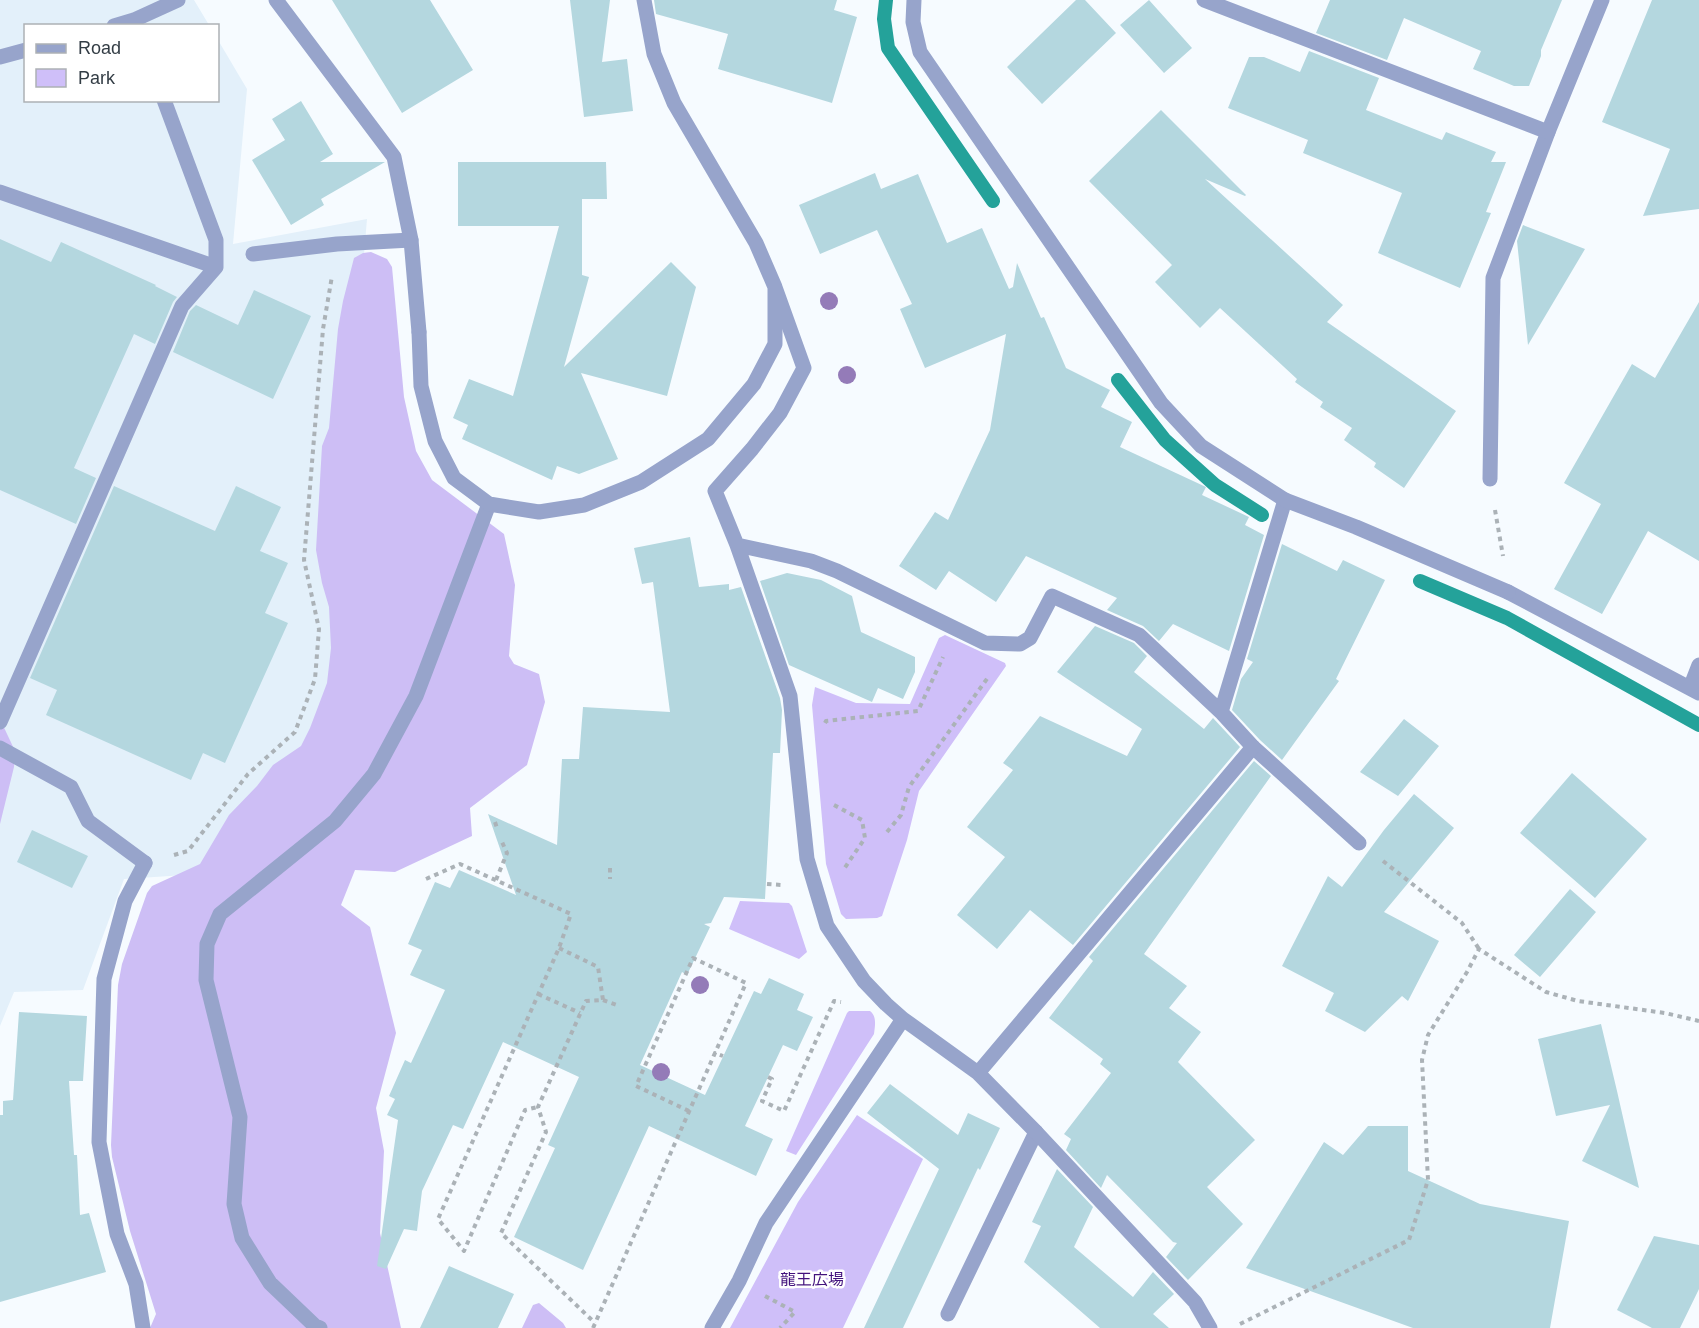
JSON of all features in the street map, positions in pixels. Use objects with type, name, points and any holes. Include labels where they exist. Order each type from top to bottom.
[{"type":"street","points":[[135,23],[178,0]]},
{"type":"street","points":[[276,0],[394,157],[411,240],[421,386],[435,441],[454,478],[489,504],[538,512],[584,505],[641,482],[708,439],[754,384],[775,344],[776,287]]},
{"type":"street","points":[[645,0],[654,54],[674,103],[756,243],[776,287],[804,368],[780,413],[716,491],[790,696],[806,849],[827,926],[864,981],[903,1018],[978,1074],[1036,1132],[1196,1302],[1210,1328]]},
{"type":"street","points":[[914,0],[913,22],[920,52],[1161,403],[1201,446],[1285,501],[1356,527],[1508,592],[1694,690],[1699,665]]},
{"type":"street","points":[[1204,0],[1548,132]]},
{"type":"street","points":[[1490,479],[1492,278],[1602,0]]},
{"type":"street","points":[[0,57],[24,51]]},
{"type":"street","points":[[0,722],[182,306],[216,267],[216,240],[165,102]]},
{"type":"street","points":[[0,192],[216,267]]},
{"type":"street","points":[[253,254],[337,244],[411,240]]},
{"type":"street","points":[[1221,712],[1285,501]]},
{"type":"street","points":[[320,1328],[315,1326],[270,1283],[242,1238],[234,1204],[240,1117],[206,980],[207,944],[220,914],[335,821],[374,774],[416,696],[489,504]]},
{"type":"street","points":[[737,545],[811,561],[837,571],[985,643],[1020,644],[1030,638],[1052,596],[1139,635],[1221,712],[1253,747],[1359,843]]},
{"type":"street","points":[[978,1074],[1253,747]]},
{"type":"street","points":[[0,748],[71,787],[88,821],[144,862],[125,901],[104,979],[99,1142],[117,1234],[136,1284],[143,1328]]},
{"type":"street","points":[[712,1328],[739,1281],[766,1223],[903,1018]]},
{"type":"street","points":[[948,1314],[1036,1132]]},
{"type":"path","points":[[144,862],[188,851],[248,774],[295,732],[315,679],[319,629],[304,560],[323,329],[332,279]]},
{"type":"path","points":[[1490,479],[1508,592]]},
{"type":"path","points":[[821,728],[826,721],[918,711],[947,649]]},
{"type":"path","points":[[887,832],[901,815],[909,787],[993,670]]},
{"type":"path","points":[[815,886],[839,877],[866,838],[862,819],[830,803]]},
{"type":"path","points":[[495,822],[497,828]]},
{"type":"path","points":[[496,880],[507,853],[502,842]]},
{"type":"path","points":[[1359,843],[1462,923],[1479,949],[1545,992],[1578,1001],[1665,1013],[1699,1021]]},
{"type":"path","points":[[426,879],[460,864],[571,914],[559,948],[438,1219],[464,1251],[525,1110],[538,1107]]},
{"type":"path","points":[[610,868],[610,879]]},
{"type":"path","points":[[559,948],[598,967],[603,1000]]},
{"type":"path","points":[[1236,1325],[1246,1323],[1409,1240],[1428,1180],[1422,1060],[1424,1051],[1428,1035],[1479,949]]},
{"type":"path","points":[[593,1328],[746,983],[693,957],[636,1086],[689,1111]]},
{"type":"path","points":[[538,994],[580,1013]]},
{"type":"path","points":[[595,1323],[501,1233],[546,1131],[538,1107],[586,1001],[603,1000],[617,1005]]},
{"type":"path","points":[[768,1077],[772,1079],[762,1101],[784,1111],[834,1001],[886,1004]]},
{"type":"path","points":[[658,1024],[663,1027]]},
{"type":"path","points":[[715,1053],[723,1056]]},
{"type":"path","points":[[780,1328],[795,1312],[782,1305]]},
{"type":"shaded area","points":[[0,0],[194,0],[208,24],[24,24],[24,102],[219,102],[219,42],[247,89],[233,244],[367,219],[338,557],[348,676],[300,761],[200,874],[124,879],[83,990],[14,992],[0,1026]]},
{"type":"shaded area","points":[[371,252],[387,259],[392,267],[404,397],[416,451],[432,480],[504,534],[515,585],[509,656],[514,664],[539,674],[545,702],[527,765],[470,808],[472,836],[395,872],[355,870],[341,905],[370,927],[396,1033],[376,1108],[384,1151],[380,1233],[401,1328],[150,1328],[156,1314],[130,1231],[111,1145],[118,985],[122,964],[147,893],[152,886],[200,864],[229,815],[257,786],[273,765],[301,746],[327,683],[331,648],[329,607],[316,550],[322,446],[329,428],[338,329],[343,301],[354,258]]},
{"type":"shaded area","points":[[0,719],[15,751],[14,767],[0,824]]},
{"type":"shaded area","points":[[539,1303],[566,1328],[522,1328],[533,1305]]},
{"type":"green space","points":[[945,635],[1005,663],[1006,666],[919,791],[907,840],[882,916],[846,919],[841,914],[826,864],[812,705],[815,687],[856,703],[910,704],[939,638]]},
{"type":"green space","points":[[740,901],[789,903],[807,952],[799,959],[729,929]]},
{"type":"green space","points":[[849,1011],[870,1011],[875,1018],[874,1034],[796,1155],[786,1151],[847,1013]]},
{"type":"green space","name":"龍王広場","points":[[857,1115],[923,1159],[843,1328],[730,1328],[798,1202]]},
{"type":"building","points":[[332,0],[430,0],[473,70],[402,113]]},
{"type":"building","points":[[570,0],[610,0],[602,62],[627,59],[633,111],[584,117]]},
{"type":"building","points":[[654,0],[837,0],[834,10],[857,17],[832,103],[718,69],[728,34],[656,14]]},
{"type":"building","points":[[1076,0],[1085,0],[1116,33],[1042,104],[1007,67]]},
{"type":"building","points":[[1149,0],[1192,48],[1164,73],[1120,25]]},
{"type":"building","points":[[1330,0],[1562,0],[1529,86],[1514,86],[1473,69],[1481,51],[1404,18],[1387,60],[1316,33]]},
{"type":"building","points":[[1652,0],[1699,0],[1699,209],[1643,216],[1670,149],[1602,122]]},
{"type":"building","points":[[1309,51],[1379,78],[1366,110],[1442,140],[1446,132],[1496,152],[1491,162],[1506,162],[1486,212],[1491,213],[1460,288],[1378,253],[1402,193],[1303,153],[1308,140],[1228,108],[1249,57],[1264,57],[1300,72]]},
{"type":"building","points":[[301,101],[333,154],[320,162],[385,162],[321,199],[324,205],[291,225],[252,160],[285,140],[272,119]]},
{"type":"building","points":[[1161,110],[1246,195],[1205,179],[1343,305],[1327,322],[1456,411],[1404,488],[1374,467],[1376,463],[1344,440],[1352,428],[1320,407],[1323,402],[1295,382],[1297,379],[1220,308],[1200,328],[1155,282],[1172,265],[1089,181]]},
{"type":"building","points":[[458,162],[606,162],[607,199],[582,199],[582,275],[589,277],[564,367],[671,262],[696,287],[667,396],[581,373],[618,459],[579,474],[557,466],[552,480],[462,439],[468,425],[453,418],[469,379],[513,396],[559,226],[458,226]]},
{"type":"building","points":[[875,173],[881,189],[918,174],[947,243],[982,228],[1009,289],[1013,287],[1017,263],[1066,368],[1110,390],[1101,407],[1132,422],[1120,447],[1206,487],[1202,495],[1249,517],[1245,525],[1264,535],[1229,651],[1173,624],[1159,641],[1143,626],[1107,610],[1117,598],[1026,556],[996,602],[949,571],[936,590],[899,566],[935,512],[948,520],[990,430],[1006,334],[925,368],[900,309],[912,304],[877,230],[820,254],[799,205]]},
{"type":"building","points":[[1523,225],[1585,249],[1528,345],[1517,241]]},
{"type":"building","points":[[0,239],[51,262],[61,242],[156,285],[177,297],[155,344],[134,334],[74,468],[96,478],[76,524],[0,490]]},
{"type":"building","points":[[254,290],[311,316],[273,399],[173,352],[190,311],[196,305],[238,325]]},
{"type":"building","points":[[1699,302],[1699,561],[1648,531],[1602,614],[1554,589],[1601,504],[1564,483],[1632,364],[1655,378]]},
{"type":"building","points":[[114,486],[215,531],[236,486],[281,507],[260,551],[288,563],[265,613],[288,623],[225,763],[203,753],[191,780],[46,715],[57,690],[30,678]]},
{"type":"building","points":[[690,537],[699,587],[729,584],[729,590],[741,587],[780,698],[782,710],[780,753],[773,753],[765,899],[724,897],[711,923],[704,924],[710,927],[687,975],[682,972],[640,1065],[705,1095],[754,991],[761,994],[769,978],[804,994],[797,1010],[813,1017],[797,1051],[783,1045],[745,1126],[773,1139],[756,1176],[649,1126],[583,1270],[514,1237],[555,1148],[548,1145],[579,1077],[503,1042],[463,1129],[453,1125],[422,1191],[417,1231],[404,1229],[386,1269],[377,1266],[398,1120],[387,1115],[395,1099],[389,1096],[405,1060],[411,1063],[445,990],[410,975],[422,950],[408,944],[435,882],[450,888],[459,870],[516,895],[488,814],[557,845],[562,759],[579,759],[583,707],[670,712],[653,582],[642,584],[634,548]]},
{"type":"building","points":[[1282,544],[1337,571],[1343,560],[1385,580],[1336,679],[1339,681],[1282,760],[1232,710],[1241,679],[1253,662],[1247,659]]},
{"type":"building","points":[[787,573],[821,580],[852,596],[861,632],[915,657],[915,672],[903,699],[878,688],[872,702],[789,665],[760,581]]},
{"type":"building","points":[[1095,626],[1134,643],[1147,656],[1134,672],[1204,729],[1213,718],[1240,747],[1073,945],[1030,910],[997,949],[957,915],[1005,857],[967,827],[1013,770],[1003,763],[1040,716],[1127,756],[1142,729],[1057,672]]},
{"type":"building","points":[[1404,719],[1439,746],[1398,796],[1360,772]]},
{"type":"building","points":[[1254,761],[1271,776],[1144,954],[1187,986],[1169,1008],[1201,1032],[1178,1062],[1255,1140],[1207,1187],[1243,1224],[1188,1280],[1166,1257],[1177,1243],[1173,1242],[1107,1175],[1101,1188],[1066,1150],[1071,1139],[1064,1134],[1111,1073],[1100,1064],[1103,1059],[1049,1018],[1093,961],[1089,957]]},
{"type":"building","points":[[1572,773],[1647,839],[1595,898],[1520,833]]},
{"type":"building","points":[[1414,794],[1454,828],[1384,912],[1439,941],[1408,1001],[1402,996],[1365,1032],[1325,1011],[1334,993],[1282,966],[1328,876],[1342,887]]},
{"type":"building","points":[[32,830],[88,856],[72,888],[17,862]]},
{"type":"building","points":[[1570,889],[1596,912],[1540,977],[1514,955]]},
{"type":"building","points":[[19,1012],[87,1016],[83,1081],[69,1081],[74,1155],[77,1155],[80,1215],[89,1213],[106,1272],[0,1302],[0,1115],[3,1115],[3,1101],[13,1100]]},
{"type":"building","points":[[1601,1024],[1639,1188],[1582,1161],[1610,1105],[1556,1116],[1538,1039]]},
{"type":"building","points":[[890,1084],[958,1135],[968,1113],[1000,1128],[980,1170],[978,1168],[903,1328],[864,1328],[939,1169],[867,1113]]},
{"type":"building","points":[[1368,1126],[1408,1126],[1408,1171],[1480,1204],[1569,1221],[1550,1328],[1413,1328],[1246,1268],[1324,1142],[1343,1155]]},
{"type":"building","points":[[1057,1169],[1093,1207],[1074,1247],[1133,1297],[1153,1272],[1174,1294],[1153,1314],[1169,1328],[1100,1328],[1024,1262],[1041,1226],[1032,1222]]},
{"type":"building","points":[[1654,1236],[1699,1245],[1699,1289],[1680,1328],[1652,1328],[1617,1310]]},
{"type":"building","points":[[449,1266],[514,1294],[498,1328],[420,1328]]},
{"type":"waterway","points":[[886,0],[884,19],[888,48],[993,201]]},
{"type":"waterway","points":[[1118,380],[1165,440],[1215,485],[1262,515]]},
{"type":"waterway","points":[[1420,581],[1507,618],[1699,725]]}]
